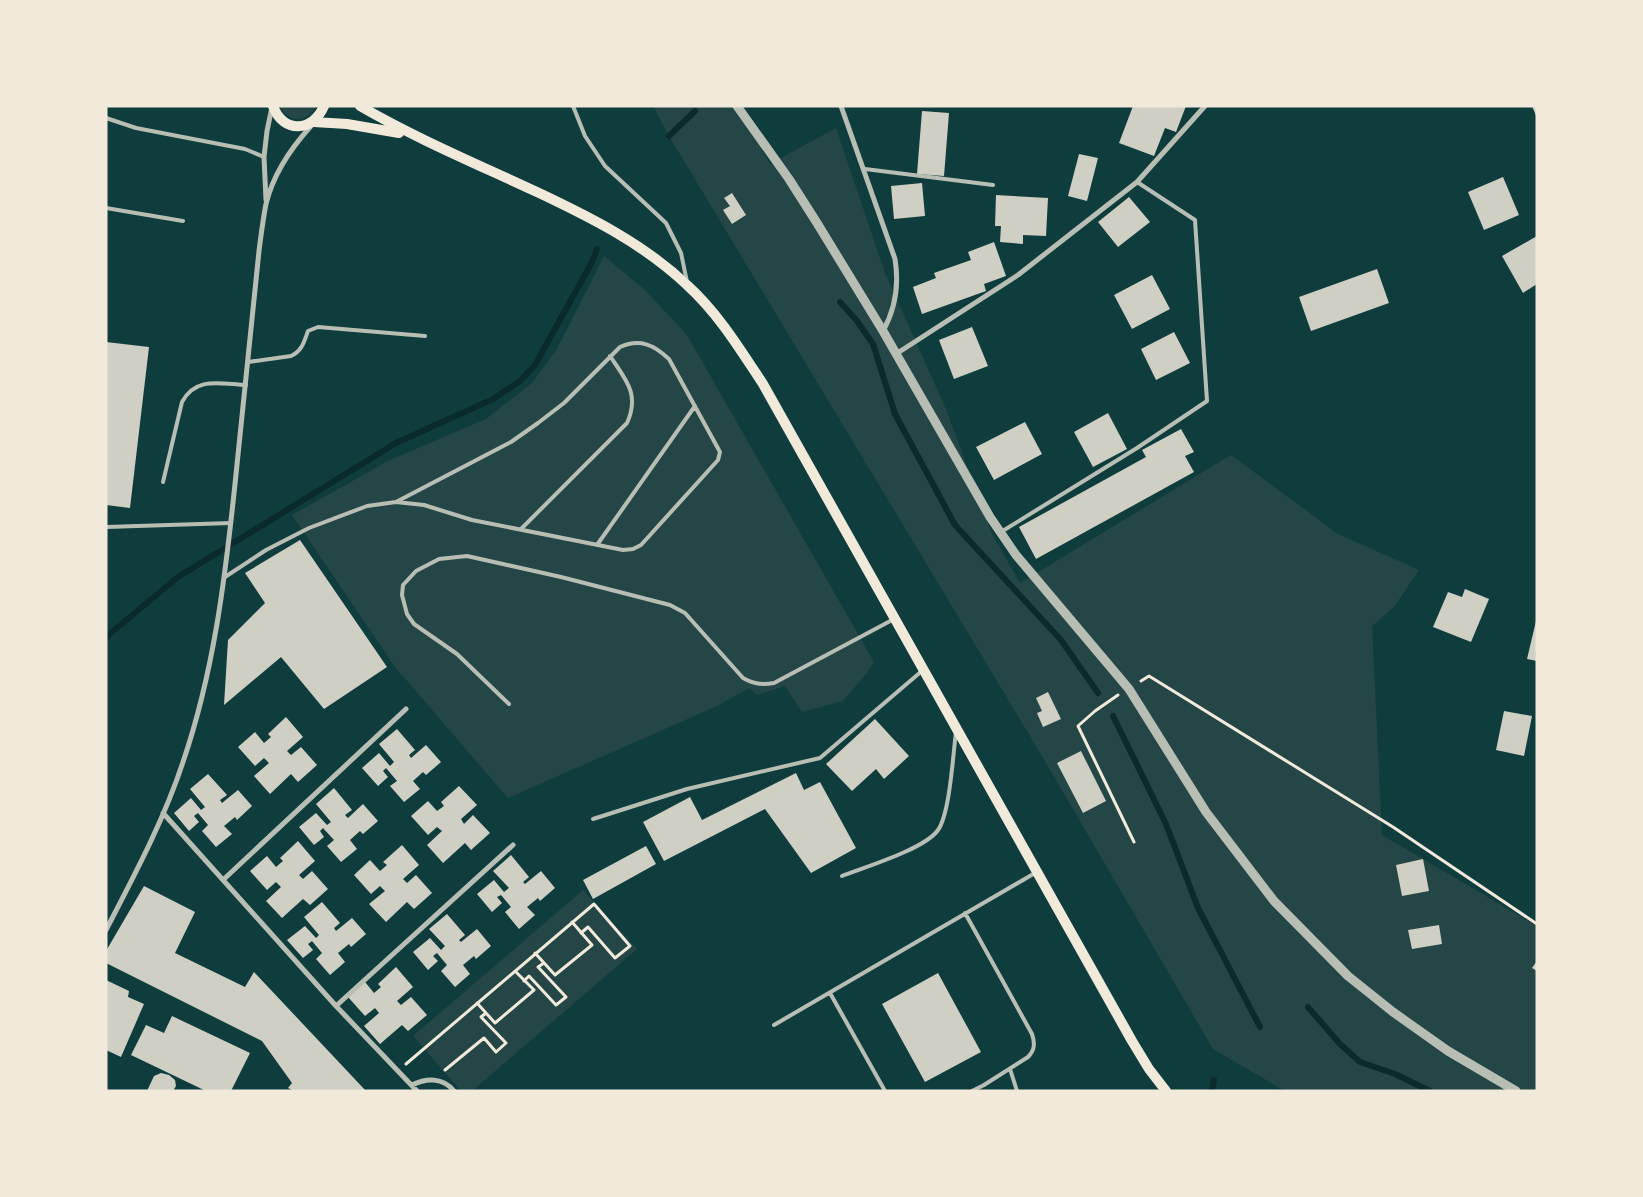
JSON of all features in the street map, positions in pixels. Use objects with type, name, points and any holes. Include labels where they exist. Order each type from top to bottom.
[{"type":"main road","points":[[273,106],[281,120],[289,124],[306,125],[314,122],[347,124],[413,136]]},
{"type":"main road","points":[[314,122],[321,115],[324,106]]},
{"type":"main road","points":[[360,106],[413,136],[585,215],[651,254],[688,285],[710,309],[763,384],[1132,1041],[1149,1069],[1166,1091]]},
{"type":"street","points":[[106,930],[163,813],[184,761],[206,686],[216,640],[228,555],[259,251],[266,203],[264,158],[267,131],[273,106]]},
{"type":"street","points":[[737,106],[789,179],[883,331],[1000,533],[1016,555],[1129,689],[1206,812],[1274,900],[1348,976],[1393,1012],[1448,1051],[1516,1091]]},
{"type":"street","points":[[841,106],[865,169],[895,259],[897,270],[896,297],[883,331]]},
{"type":"street","points":[[896,354],[1018,275],[1137,182],[1205,106]]},
{"type":"street","points":[[266,203],[286,160],[314,122]]},
{"type":"street","points":[[223,880],[406,710]]},
{"type":"street","points":[[163,813],[336,1006],[417,1091]]},
{"type":"street","points":[[336,1006],[513,845]]},
{"type":"street","points":[[412,1085],[421,1080],[435,1080],[442,1081],[454,1091]]},
{"type":"lane","points":[[573,106],[585,136],[605,166],[666,223],[681,253],[688,285]]},
{"type":"lane","points":[[106,118],[136,128],[170,136],[245,150],[264,158]]},
{"type":"lane","points":[[865,169],[993,185]]},
{"type":"lane","points":[[1000,533],[1137,448],[1207,401],[1195,220],[1137,182]]},
{"type":"lane","points":[[106,208],[183,221]]},
{"type":"lane","points":[[248,362],[297,354],[308,331],[318,327],[425,336]]},
{"type":"lane","points":[[225,577],[266,550],[309,528],[367,506],[396,502],[424,505],[472,520],[596,545],[633,550],[641,545],[718,460],[720,452],[669,359],[659,350],[648,344],[628,343],[610,356],[564,403],[538,423],[496,450],[452,471],[396,502]]},
{"type":"lane","points":[[521,529],[626,423],[632,412],[633,399],[630,387],[610,356]]},
{"type":"lane","points":[[163,482],[182,402],[186,394],[193,387],[202,384],[246,385]]},
{"type":"lane","points":[[596,545],[695,406]]},
{"type":"lane","points":[[106,527],[231,523]]},
{"type":"lane","points":[[509,704],[457,654],[414,624],[407,614],[402,595],[403,585],[416,571],[439,559],[467,556],[561,577],[670,605],[684,613],[743,678],[754,684],[774,682],[894,618]]},
{"type":"lane","points":[[593,819],[687,789],[820,758],[923,670]]},
{"type":"lane","points":[[842,876],[922,842],[938,830],[943,820],[950,784],[956,729]]},
{"type":"lane","points":[[774,1025],[1037,871]]},
{"type":"lane","points":[[966,913],[1034,1040],[1032,1053],[1028,1057],[972,1091]]},
{"type":"lane","points":[[830,993],[885,1091]]},
{"type":"lane","points":[[1010,1069],[1017,1091]]},
{"type":"path","points":[[1129,689],[1149,676],[1393,827],[1537,924]]},
{"type":"path","points":[[1114,697],[1078,726],[1134,842]]},
{"type":"path","points":[[398,1071],[594,904],[630,946],[615,958],[588,927],[581,933]]},
{"type":"path","points":[[535,953],[555,976],[592,945],[572,922]]},
{"type":"path","points":[[524,981],[530,976],[556,1005],[566,997],[538,967],[544,963]]},
{"type":"path","points":[[477,1003],[495,1023],[534,990],[515,971]]},
{"type":"path","points":[[435,1080],[484,1038],[496,1052],[506,1043],[481,1017],[486,1013]]},
{"type":"shaded area","points":[[280,106],[316,106],[308,116],[298,119],[287,116]]},
{"type":"shaded area","points":[[653,106],[736,106],[770,164],[836,128],[885,273],[946,409],[992,534],[1020,583],[1231,455],[1338,534],[1419,570],[1394,607],[1372,626],[1382,835],[1537,926],[1537,1091],[1285,1091],[1213,1049],[1042,756],[669,136]]},
{"type":"shaded area","points":[[604,256],[645,290],[687,335],[874,662],[843,701],[802,712],[785,686],[757,695],[750,688],[717,706],[508,798],[395,667],[292,515],[388,461],[486,419],[532,383],[557,349]]},
{"type":"shaded area","points":[[583,890],[637,949],[472,1091],[461,1091],[413,1036]]},
{"type":"building","points":[[1133,106],[1186,106],[1176,132],[1165,128],[1154,156],[1119,143]]},
{"type":"building","points":[[1532,106],[1537,106],[1537,118]]},
{"type":"building","points":[[922,111],[949,113],[944,176],[917,174]]},
{"type":"building","points":[[1079,154],[1098,158],[1087,201],[1068,196]]},
{"type":"building","points":[[1503,177],[1519,215],[1484,230],[1468,192]]},
{"type":"building","points":[[922,183],[925,216],[894,219],[891,186]]},
{"type":"building","points":[[732,193],[746,215],[732,224],[723,210],[730,206],[724,198]]},
{"type":"building","points":[[996,195],[1048,198],[1046,236],[1023,235],[1023,244],[1000,242],[1001,226],[995,226]]},
{"type":"building","points":[[1129,197],[1150,222],[1118,247],[1098,222]]},
{"type":"building","points":[[1537,236],[1537,284],[1523,293],[1502,256]]},
{"type":"building","points":[[994,242],[1006,276],[984,284],[986,291],[922,314],[913,287],[936,278],[934,273],[971,260],[968,252]]},
{"type":"building","points":[[1377,269],[1389,303],[1311,331],[1299,297]]},
{"type":"building","points":[[1152,275],[1170,309],[1132,329],[1114,295]]},
{"type":"building","points":[[972,327],[988,366],[954,379],[939,340]]},
{"type":"building","points":[[1174,332],[1190,363],[1156,380],[1141,349]]},
{"type":"building","points":[[106,342],[149,347],[130,508],[106,505]]},
{"type":"building","points":[[1108,413],[1127,449],[1093,467],[1074,432]]},
{"type":"building","points":[[1025,422],[1042,454],[994,480],[976,447]]},
{"type":"building","points":[[1181,429],[1194,452],[1185,456],[1194,472],[1036,559],[1019,527],[1146,457],[1142,450]]},
{"type":"building","points":[[300,540],[387,667],[324,709],[281,657],[224,705],[228,640],[265,603],[245,573]]},
{"type":"building","points":[[1465,589],[1489,599],[1471,642],[1433,627],[1448,592],[1462,597]]},
{"type":"building","points":[[1537,621],[1537,661],[1527,659]]},
{"type":"building","points":[[1048,692],[1061,719],[1043,727],[1037,713],[1042,711],[1036,698]]},
{"type":"building","points":[[1504,711],[1532,716],[1524,756],[1496,750]]},
{"type":"building","points":[[286,717],[303,737],[287,751],[291,755],[301,747],[317,765],[298,782],[291,774],[270,794],[254,776],[269,763],[264,758],[255,766],[238,747],[255,732],[264,743],[271,737],[268,734]]},
{"type":"building","points":[[875,719],[909,756],[884,779],[876,769],[852,791],[826,764]]},
{"type":"building","points":[[397,729],[415,750],[409,755],[411,758],[426,745],[441,762],[426,775],[423,772],[413,781],[420,789],[404,802],[390,786],[397,781],[386,768],[383,771],[388,777],[378,786],[362,768],[379,753],[390,766],[394,762],[379,744]]},
{"type":"building","points":[[1081,751],[1106,801],[1083,813],[1057,763]]},
{"type":"building","points":[[796,773],[804,790],[820,782],[856,848],[811,873],[765,809],[664,861],[643,822],[690,797],[702,820]]},
{"type":"building","points":[[208,774],[227,795],[220,800],[222,803],[238,790],[252,806],[237,820],[235,817],[224,826],[232,834],[216,847],[202,831],[208,825],[198,813],[194,816],[199,822],[189,831],[174,813],[191,798],[201,810],[205,807],[190,789]]},
{"type":"building","points":[[459,786],[477,805],[461,819],[464,824],[473,815],[490,833],[471,850],[465,843],[443,863],[427,845],[442,831],[437,827],[428,835],[411,816],[428,801],[437,811],[444,806],[441,802]]},
{"type":"building","points":[[334,788],[352,810],[345,815],[348,818],[363,804],[378,821],[363,834],[360,831],[350,840],[357,849],[341,862],[327,846],[334,840],[323,828],[320,831],[324,837],[314,845],[299,827],[316,813],[327,825],[331,822],[316,804]]},
{"type":"building","points":[[298,841],[315,861],[299,875],[303,879],[312,871],[328,889],[310,905],[303,899],[282,918],[266,901],[281,887],[276,882],[267,890],[250,871],[267,856],[276,867],[283,861],[280,858]]},
{"type":"building","points":[[402,845],[419,865],[403,879],[407,883],[416,875],[432,893],[414,909],[407,902],[386,922],[369,904],[385,891],[380,886],[371,894],[354,875],[370,860],[380,871],[387,865],[383,862]]},
{"type":"building","points":[[646,846],[656,864],[593,899],[583,880]]},
{"type":"building","points":[[511,855],[529,877],[523,882],[525,884],[541,871],[555,888],[540,901],[538,898],[527,907],[535,915],[519,929],[505,912],[511,907],[501,895],[497,897],[502,903],[492,912],[477,894],[494,880],[504,892],[509,888],[493,871]]},
{"type":"building","points":[[1423,859],[1429,891],[1402,896],[1396,865]]},
{"type":"building","points":[[144,886],[195,912],[175,953],[245,987],[254,972],[366,1091],[294,1091],[288,1088],[292,1083],[262,1041],[106,963],[106,951]]},
{"type":"building","points":[[322,902],[340,923],[334,928],[336,931],[352,918],[366,934],[351,947],[349,944],[338,953],[345,962],[330,975],[316,959],[322,953],[312,941],[308,944],[313,950],[303,958],[287,940],[305,926],[316,938],[319,935],[304,917]]},
{"type":"building","points":[[447,914],[465,935],[459,940],[461,942],[477,929],[491,946],[476,959],[474,956],[463,965],[470,974],[455,987],[441,971],[447,965],[437,953],[433,956],[438,961],[428,970],[413,952],[430,938],[441,950],[445,946],[429,929]]},
{"type":"building","points":[[1439,925],[1442,944],[1412,949],[1408,930]]},
{"type":"building","points":[[1537,961],[1537,971],[1532,968]]},
{"type":"building","points":[[396,967],[413,987],[397,1001],[401,1005],[411,997],[427,1015],[408,1031],[402,1025],[380,1044],[364,1026],[379,1013],[375,1008],[365,1016],[348,997],[365,982],[374,993],[381,987],[378,984]]},
{"type":"building","points":[[938,973],[981,1052],[925,1082],[882,1004]]},
{"type":"building","points":[[106,980],[129,991],[128,997],[144,1004],[121,1057],[106,1050]]},
{"type":"building","points":[[172,1016],[250,1053],[231,1091],[206,1091],[131,1055],[146,1025],[164,1033]]},
{"type":"building","points":[[161,1073],[169,1075],[175,1080],[176,1086],[173,1091],[147,1091],[154,1076]]},
{"type":"waterway","points":[[669,136],[695,111]]},
{"type":"waterway","points":[[106,637],[178,577],[396,443],[493,399],[520,381],[535,365],[592,262],[597,249]]},
{"type":"waterway","points":[[840,302],[857,321],[873,344],[895,414],[955,525],[1061,640],[1098,693]]},
{"type":"waterway","points":[[1113,716],[1166,824],[1198,908],[1260,1027]]},
{"type":"waterway","points":[[1308,1007],[1340,1044],[1360,1062],[1395,1074],[1430,1091]]},
{"type":"waterway","points":[[1212,1091],[1214,1080]]}]
